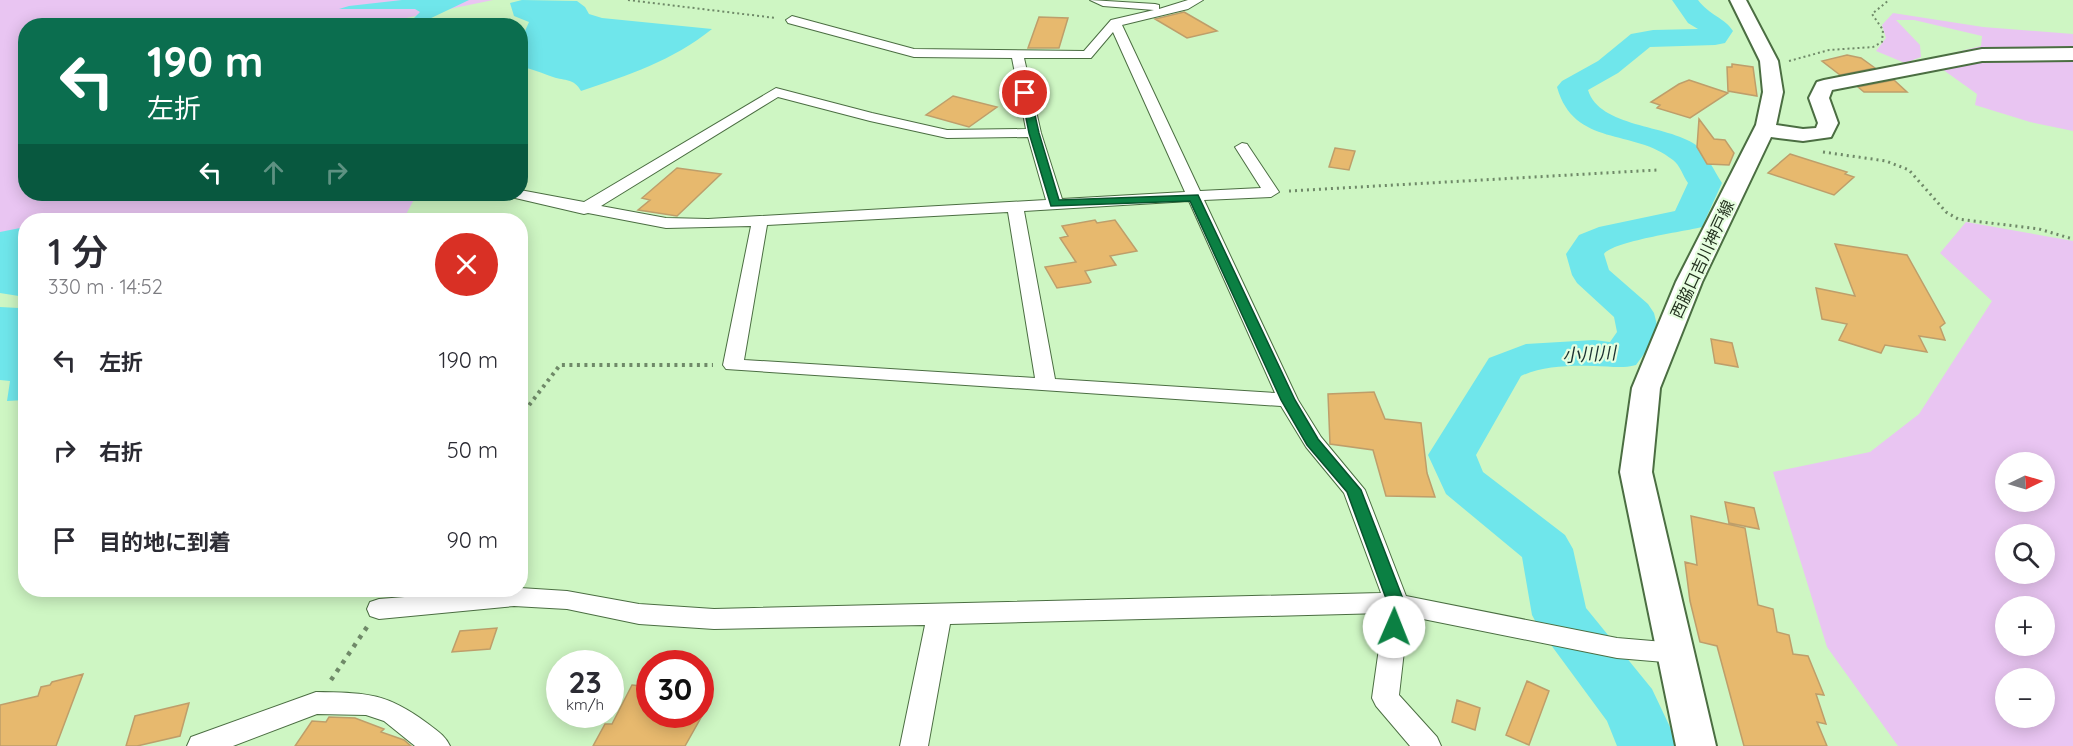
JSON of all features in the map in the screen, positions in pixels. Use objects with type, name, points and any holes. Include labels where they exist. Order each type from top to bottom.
[{"type":"main road","name":"西脇口吉川神戸線","points":[[1696,746],[1636,472],[1646,388],[1689,282],[1764,130],[1773,92],[1769,61],[1738,0]]},
{"type":"main road","points":[[1764,130],[1803,135],[1824,133],[1828,123],[1819,98],[1824,86],[1982,55],[2073,54]]},
{"type":"street","points":[[1096,0],[1103,3],[1171,10]]},
{"type":"street","points":[[792,20],[914,52],[1087,55],[1115,23],[1171,10],[1197,0]]},
{"type":"street","points":[[1115,23],[1288,400],[1313,442],[1354,490],[1397,604],[1385,698],[1427,746]]},
{"type":"street","points":[[1017,53],[1034,133],[1055,204]]},
{"type":"street","points":[[584,209],[777,92],[870,117],[947,134],[1034,133]]},
{"type":"street","points":[[528,196],[666,223],[708,225],[1270,192],[1242,147]]},
{"type":"street","points":[[1015,206],[1046,385]]},
{"type":"street","points":[[760,221],[733,365],[1288,400]]},
{"type":"street","points":[[379,609],[514,597],[567,600],[639,614],[714,619],[939,615],[1368,602],[1397,604],[1617,648],[1676,653]]},
{"type":"street","points":[[914,746],[939,615]]},
{"type":"street","points":[[201,746],[316,703],[366,704],[393,713],[428,744]]},
{"type":"path","points":[[628,0],[792,20]]},
{"type":"path","points":[[1769,61],[1783,63],[1829,50],[1873,47],[1882,42],[1883,30],[1872,14],[1889,0]]},
{"type":"path","points":[[1813,150],[1898,165],[1916,176],[1946,212],[1958,219],[2039,229],[2073,239]]},
{"type":"path","points":[[1270,192],[1657,171]]},
{"type":"path","points":[[528,407],[560,365],[733,365]]},
{"type":"path","points":[[316,703],[379,609]]},
{"type":"shaded area","points":[[0,0],[493,0],[406,18],[18,18],[18,201],[413,201],[407,213],[18,213],[18,273],[0,270]]},
{"type":"shaded area","points":[[1893,13],[1983,27],[2073,34],[2073,47],[1954,56],[1949,54],[1981,46],[1982,36],[1914,20],[1896,20],[1920,45],[1921,57],[1905,63],[1876,51],[1886,38],[1882,25]]},
{"type":"shaded area","points":[[2073,58],[2073,131],[2030,122],[1975,105],[1977,94],[1942,69],[1992,59]]},
{"type":"shaded area","points":[[1966,222],[2073,241],[2073,746],[1898,746],[1827,647],[1773,472],[1870,452],[1919,414],[1992,301],[1940,253]]},
{"type":"water","points":[[402,0],[469,0],[431,18],[414,18],[420,12],[415,9],[339,9]]},
{"type":"water","points":[[522,0],[577,1],[585,7],[589,14],[602,18],[712,29],[666,58],[633,73],[581,91],[572,82],[528,69],[528,18],[514,16],[510,3]]},
{"type":"water","points":[[18,228],[18,296],[0,293],[0,232]]},
{"type":"water","points":[[0,307],[18,308],[18,400],[7,401],[10,381],[0,380]]},
{"type":"building","points":[[1184,12],[1217,31],[1187,38],[1155,19]]},
{"type":"building","points":[[1039,17],[1068,18],[1059,48],[1028,48]]},
{"type":"building","points":[[1847,55],[1861,58],[1875,68],[1840,75],[1822,61]]},
{"type":"building","points":[[1732,64],[1753,67],[1757,96],[1728,91],[1727,67],[1732,67]]},
{"type":"building","points":[[1689,80],[1728,93],[1690,118],[1657,108],[1660,105],[1651,102],[1679,84]]},
{"type":"building","points":[[1894,80],[1907,92],[1864,92],[1858,87]]},
{"type":"building","points":[[953,96],[997,107],[969,127],[926,115]]},
{"type":"building","points":[[1699,119],[1714,139],[1725,140],[1734,153],[1729,165],[1707,164],[1697,147]]},
{"type":"building","points":[[1335,148],[1355,151],[1349,170],[1329,167]]},
{"type":"building","points":[[1790,154],[1847,172],[1845,174],[1854,177],[1834,195],[1768,173]]},
{"type":"building","points":[[677,168],[721,174],[677,216],[638,210],[650,200],[642,198]]},
{"type":"building","points":[[1095,220],[1097,223],[1115,220],[1137,251],[1110,256],[1116,265],[1085,271],[1091,282],[1089,283],[1057,288],[1045,267],[1076,262],[1060,238],[1068,236],[1062,226]]},
{"type":"building","points":[[1835,244],[1907,255],[1945,323],[1940,327],[1945,340],[1919,336],[1927,352],[1885,345],[1881,353],[1839,340],[1847,324],[1822,319],[1816,288],[1855,296]]},
{"type":"building","points":[[1711,339],[1732,343],[1738,367],[1715,363]]},
{"type":"building","points":[[1374,392],[1385,419],[1421,423],[1427,473],[1435,497],[1386,496],[1373,450],[1330,444],[1328,394]]},
{"type":"building","points":[[1725,502],[1754,508],[1759,529],[1729,523]]},
{"type":"building","points":[[1691,516],[1745,528],[1758,605],[1773,609],[1777,632],[1789,635],[1793,654],[1808,656],[1824,695],[1816,694],[1826,724],[1817,722],[1827,746],[1744,746],[1717,646],[1700,642],[1690,601],[1685,562],[1697,565]]},
{"type":"building","points":[[497,628],[490,649],[452,652],[460,631]]},
{"type":"building","points":[[83,674],[56,746],[0,746],[0,705],[38,696],[41,687]]},
{"type":"building","points":[[1527,681],[1549,691],[1529,745],[1506,735]]},
{"type":"building","points":[[632,685],[636,685],[636,728],[695,728],[685,746],[593,746],[603,728],[624,728],[624,701]]},
{"type":"building","points":[[1457,700],[1480,708],[1475,730],[1452,722]]},
{"type":"building","points":[[189,703],[180,736],[137,746],[126,746],[135,716]]},
{"type":"building","points":[[329,717],[355,718],[384,729],[381,732],[404,740],[411,746],[295,746],[312,721],[326,722]]},
{"type":"waterway","name":"小川川","points":[[1648,746],[1631,707],[1560,615],[1547,549],[1463,482],[1452,455],[1504,367],[1526,357],[1594,353],[1621,356],[1638,333],[1634,313],[1591,275],[1585,254],[1592,243],[1612,235],[1689,219],[1705,183],[1693,162],[1684,152],[1671,144],[1601,122],[1576,102],[1572,87],[1608,67],[1641,40],[1715,37],[1720,31],[1697,17],[1685,0]]},
{"type":"route","points":[[1025,93],[1055,204],[1194,197],[1288,400],[1313,442],[1354,490],[1397,604],[1394,627]]}]
